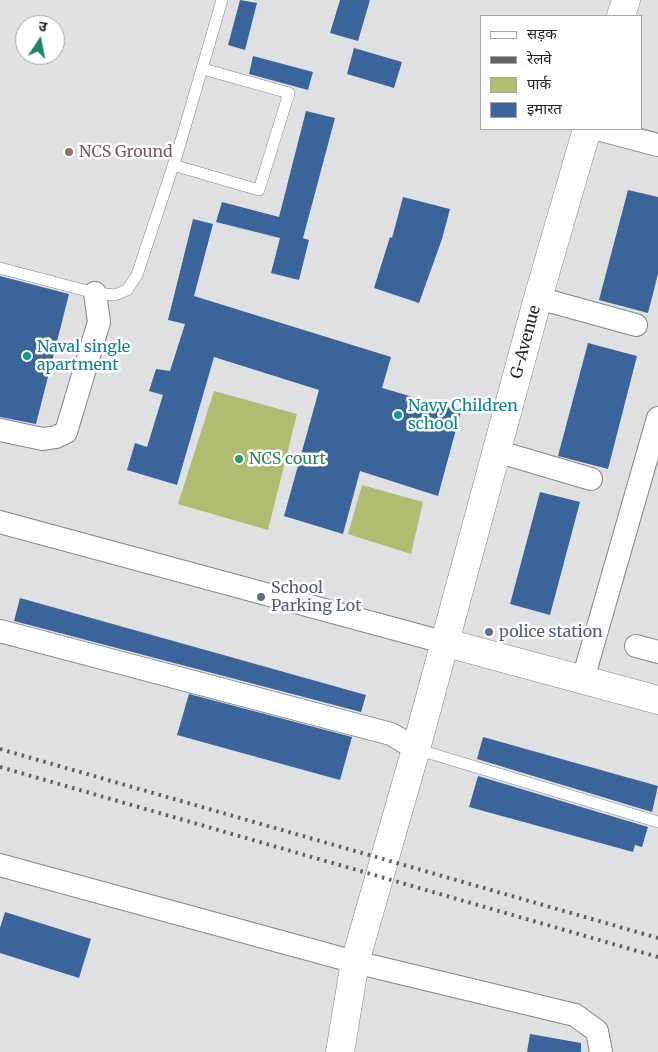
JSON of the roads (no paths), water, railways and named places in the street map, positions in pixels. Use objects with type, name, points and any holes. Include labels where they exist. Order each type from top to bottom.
[{"type":"street","points":[[620,15],[626,0]]},
{"type":"street","name":"G-Avenue","points":[[340,1052],[355,962],[416,749],[538,298],[587,130]]},
{"type":"street","points":[[601,130],[658,145]]},
{"type":"street","points":[[0,430],[43,439],[56,437],[66,432],[99,322],[95,293]]},
{"type":"street","points":[[538,298],[636,325]]},
{"type":"street","points":[[583,679],[658,418]]},
{"type":"street","points":[[496,451],[591,478]]},
{"type":"street","points":[[0,522],[658,700]]},
{"type":"street","points":[[0,631],[391,734],[416,749]]},
{"type":"street","points":[[636,646],[658,652]]},
{"type":"street","points":[[0,865],[355,962],[575,1015],[597,1031],[601,1052]]},
{"type":"lane","points":[[0,268],[95,293],[115,295],[127,290],[137,275],[173,166],[222,0]]},
{"type":"lane","points":[[173,166],[259,190],[270,155],[289,93],[203,69]]},
{"type":"lane","points":[[416,749],[658,822]]},
{"type":"railway","points":[[0,749],[658,938]]},
{"type":"railway","points":[[0,767],[658,957]]},
{"type":"place","name":"NCS Ground","points":[[69,152]]},
{"type":"place","name":"Naval single apartment","points":[[27,356]]},
{"type":"place","name":"Navy Children school","points":[[398,415]]},
{"type":"place","name":"NCS court","points":[[239,459]]},
{"type":"place","name":"School Parking Lot","points":[[261,597]]},
{"type":"place","name":"police station","points":[[489,632]]}]
